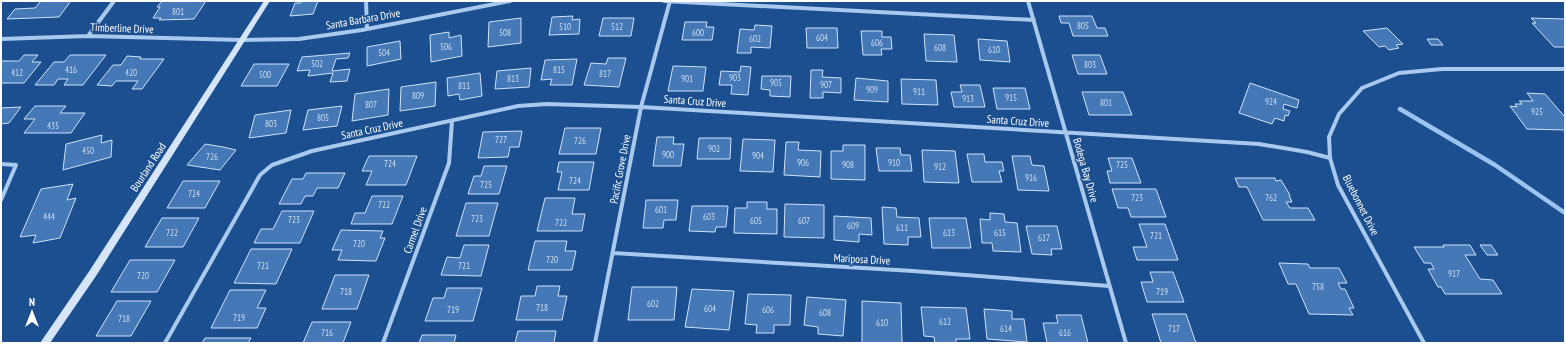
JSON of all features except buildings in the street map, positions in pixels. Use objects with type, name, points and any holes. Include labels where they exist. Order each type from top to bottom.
[{"type":"main road","name":"Bourland Road","points":[[45,343],[93,273],[267,1]]},
{"type":"street","points":[[88,36],[114,1]]},
{"type":"street","points":[[366,1],[367,29]]},
{"type":"street","name":"Santa Barbara Drive","points":[[242,40],[299,39],[367,29],[510,1]]},
{"type":"street","points":[[664,1],[1034,20]]},
{"type":"street","name":"Pacific Grove Drive","points":[[595,343],[642,107],[670,1]]},
{"type":"street","name":"Bodega Bay Drive","points":[[1028,1],[1126,343]]},
{"type":"street","name":"Timberline Drive","points":[[1,40],[88,36],[242,40]]},
{"type":"street","name":"Bluebonnet Drive","points":[[1424,343],[1338,185],[1330,158],[1329,137],[1339,114],[1362,88],[1399,73],[1442,69],[1565,70]]},
{"type":"street","name":"Santa Cruz Drive","points":[[165,343],[260,175],[272,165],[312,152],[518,106],[547,104],[642,107],[1259,144],[1307,152],[1330,158]]},
{"type":"street","name":"Carmel Drive","points":[[383,343],[449,164],[452,121]]},
{"type":"street","points":[[1,164],[16,165],[1,200]]},
{"type":"street","name":"Mariposa Drive","points":[[613,253],[913,271],[1109,286]]},
{"type":"waterway","points":[[1400,109],[1495,165],[1565,213]]}]
